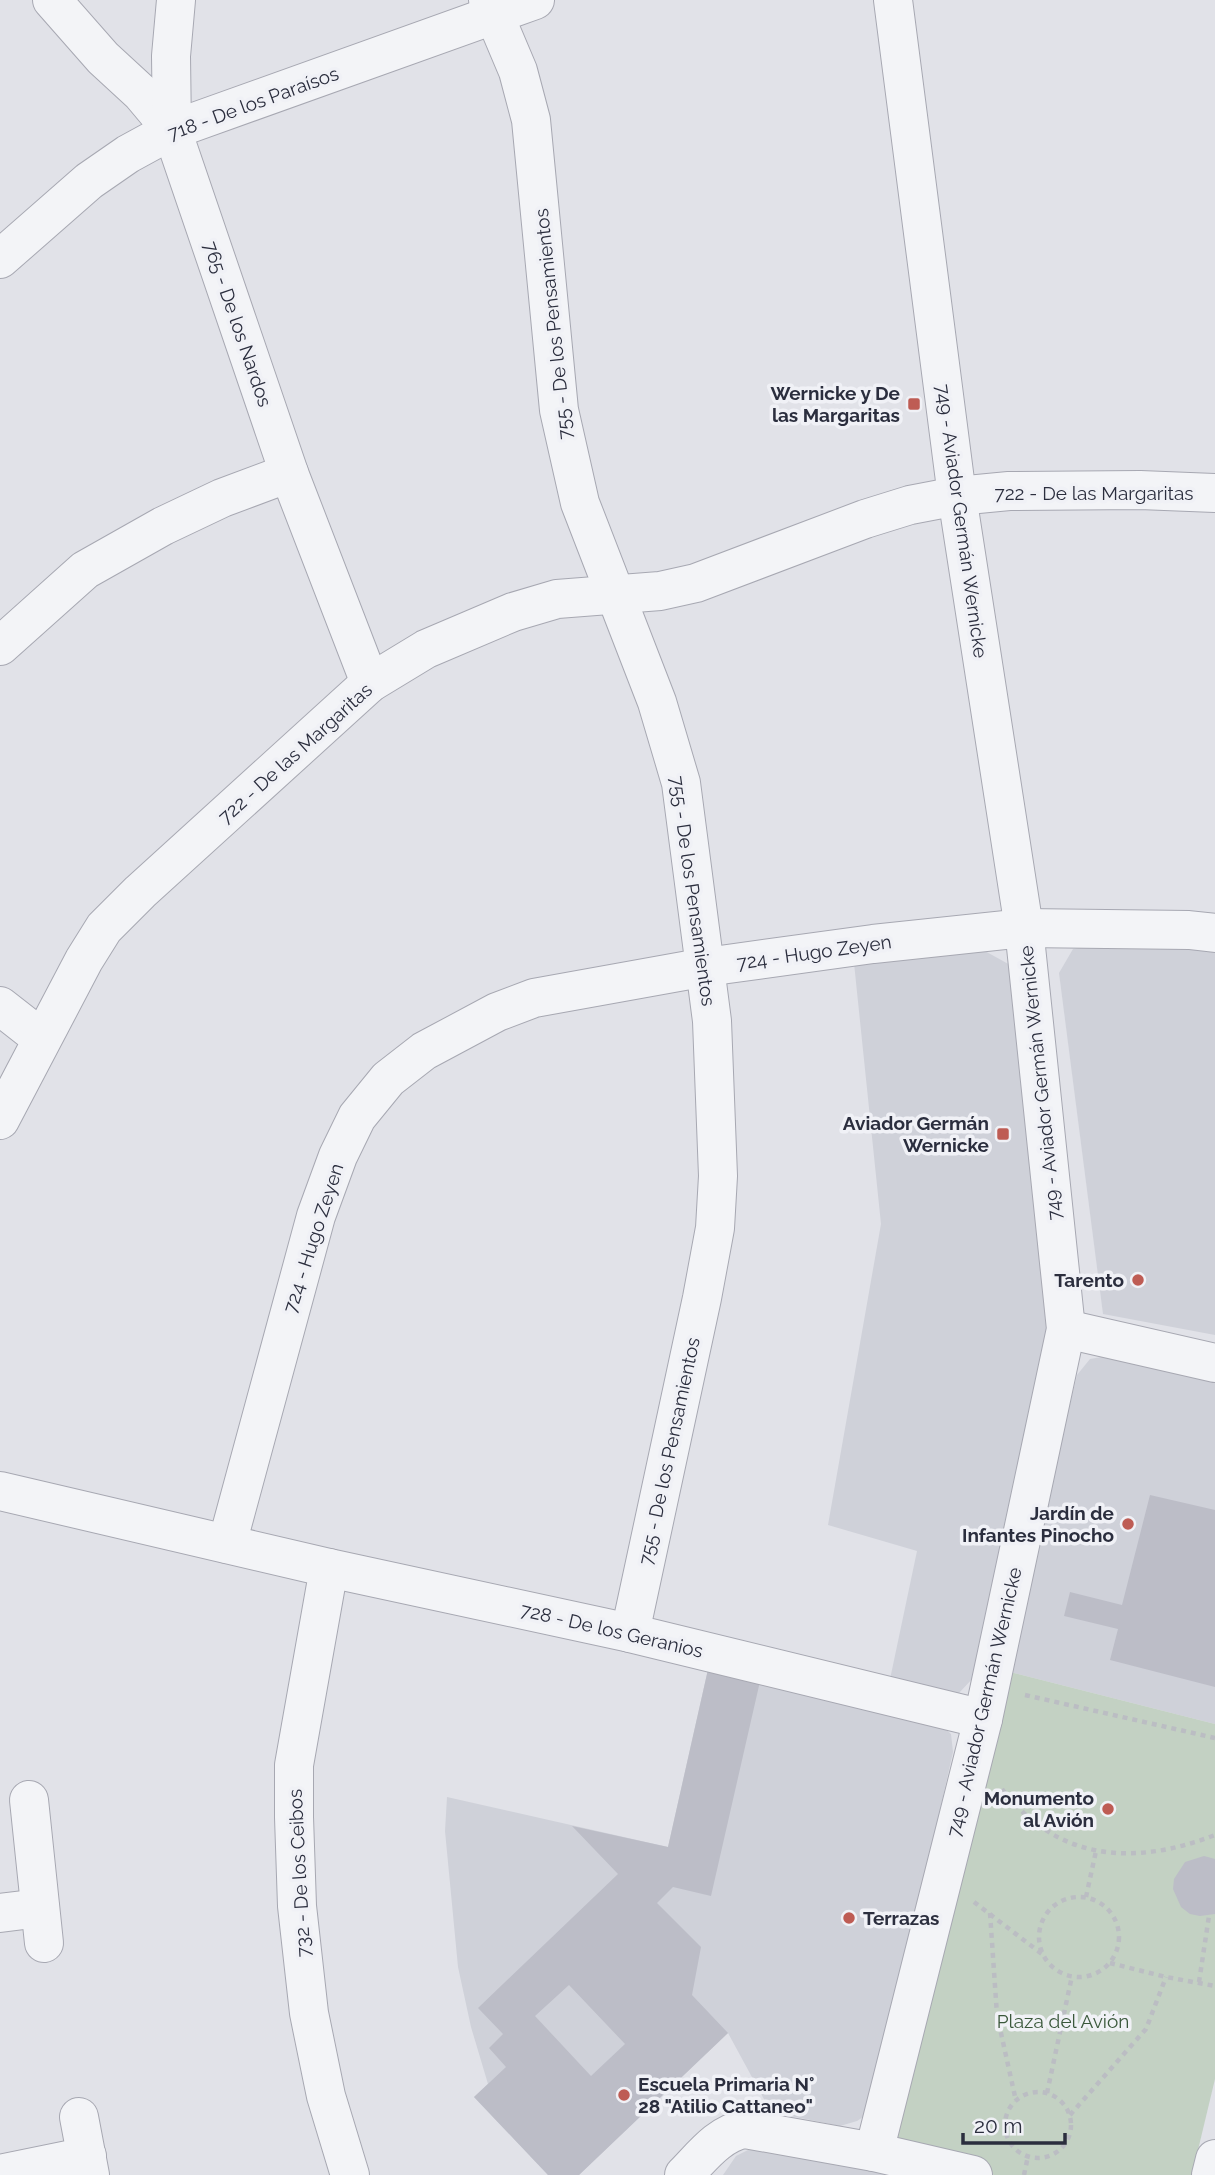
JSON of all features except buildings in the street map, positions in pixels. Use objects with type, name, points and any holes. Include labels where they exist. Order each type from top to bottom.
[{"type":"street","name":"765 - De los Nardos","points":[[52,0],[103,58],[141,93],[172,130],[289,473],[370,684]]},
{"type":"street","points":[[172,130],[171,56],[176,0]]},
{"type":"street","name":"718 - De los Paraísos","points":[[0,259],[89,181],[128,154],[172,130],[492,8],[536,0]]},
{"type":"street","name":"749 - Aviador Germán Wernicke","points":[[874,2152],[982,1719],[1066,1329],[1024,928],[957,496],[893,0]]},
{"type":"street","name":"755 - De los Pensamientos","points":[[492,8],[526,94],[531,120],[558,410],[580,503],[657,702],[681,783],[712,1021],[719,1176],[715,1228],[630,1633]]},
{"type":"street","points":[[0,646],[85,570],[163,526],[222,498],[289,473]]},
{"type":"street","name":"722 - De las Margaritas","points":[[0,1120],[41,1038],[104,928],[140,892],[370,684],[426,649],[513,612],[557,599],[660,591],[696,583],[865,519],[910,505],[957,496],[1009,491],[1215,493]]},
{"type":"street","name":"724 - Hugo Zeyen","points":[[227,1544],[316,1216],[338,1156],[357,1117],[388,1079],[424,1051],[463,1028],[534,998],[706,967],[873,944],[1024,928],[1189,930],[1215,933]]},
{"type":"street","points":[[0,1006],[41,1038]]},
{"type":"street","points":[[1066,1329],[1215,1363]]},
{"type":"street","name":"728 - De los Geranios","points":[[0,1491],[329,1569],[630,1633],[982,1719]]},
{"type":"street","name":"732 - De los Ceibos","points":[[329,1569],[294,1765],[296,1893],[309,2013],[326,2096],[350,2175]]},
{"type":"street","points":[[0,1913],[42,1926],[29,1800]]},
{"type":"street","points":[[0,2174],[88,2165],[79,2117]]},
{"type":"street","points":[[684,2175],[721,2138],[736,2130],[745,2129],[874,2152],[973,2175]]},
{"type":"street","points":[[1211,2175],[1215,2159]]},
{"type":"path","points":[[982,1719],[1014,1693],[1215,1738]]},
{"type":"path","points":[[998,1785],[1012,1802],[1055,1836],[1097,1851],[1138,1855],[1183,1847],[1215,1835]]},
{"type":"path","points":[[1086,1898],[1097,1851]]},
{"type":"path","points":[[943,1880],[1043,1955]]},
{"type":"path","points":[[1074,1897],[1086,1898],[1099,1902],[1117,1923],[1117,1951],[1110,1963],[1099,1972],[1086,1976],[1060,1973],[1043,1955],[1039,1930],[1051,1908],[1074,1897]]},
{"type":"path","points":[[990,1913],[997,2015],[1016,2101]]},
{"type":"path","points":[[1199,1982],[1209,1916]]},
{"type":"path","points":[[1110,1963],[1215,1986]]},
{"type":"path","points":[[1047,2093],[1072,1976]]},
{"type":"path","points":[[1070,2115],[1146,2029],[1166,1977]]},
{"type":"path","points":[[1030,2093],[1047,2093],[1061,2101],[1070,2115],[1070,2135],[1058,2152],[1048,2156],[1028,2156],[1019,2152],[1007,2136],[1006,2117],[1016,2101],[1030,2093]]},
{"type":"path","points":[[1024,2175],[1028,2156]]},
{"type":"shaded area","points":[[1100,943],[1215,949],[1215,1335],[1103,1314],[1059,973],[1073,949]]},
{"type":"shaded area","points":[[983,950],[1012,966],[1053,1317],[973,1678],[959,1693],[939,1696],[889,1684],[917,1551],[828,1525],[881,1224],[854,963]]},
{"type":"shaded area","name":"Jardín de Infantes Pinocho","points":[[1113,1355],[1215,1378],[1215,1724],[1006,1671],[1077,1375],[1090,1359]]},
{"type":"shaded area","points":[[709,1665],[940,1724],[951,1734],[953,1752],[872,2111],[857,2121],[840,2126],[771,2112],[728,2033],[579,2175],[548,2175],[474,2097],[488,2084],[471,2027],[458,1967],[445,1831],[447,1797],[668,1847]]},
{"type":"shaded area","points":[[762,2143],[920,2175],[723,2175],[736,2156]]},
{"type":"green space","name":"Plaza del Avión","points":[[1006,1671],[1215,1724],[1215,2079],[1192,2175],[994,2175],[873,2146]]},
{"type":"place","name":"Wernicke y De las Margaritas","points":[[914,404]]},
{"type":"place","name":"Aviador Germán Wernicke","points":[[1003,1134]]},
{"type":"place","name":"Tarento","points":[[1138,1280]]},
{"type":"place","name":"Jardín de Infantes Pinocho","points":[[1128,1524]]},
{"type":"place","name":"Monumento al Avión","points":[[1108,1809]]},
{"type":"place","name":"Terrazas","points":[[849,1918]]},
{"type":"place","name":"Escuela Primaria N° 28 \"Atilio Cattaneo\"","points":[[624,2095]]}]
